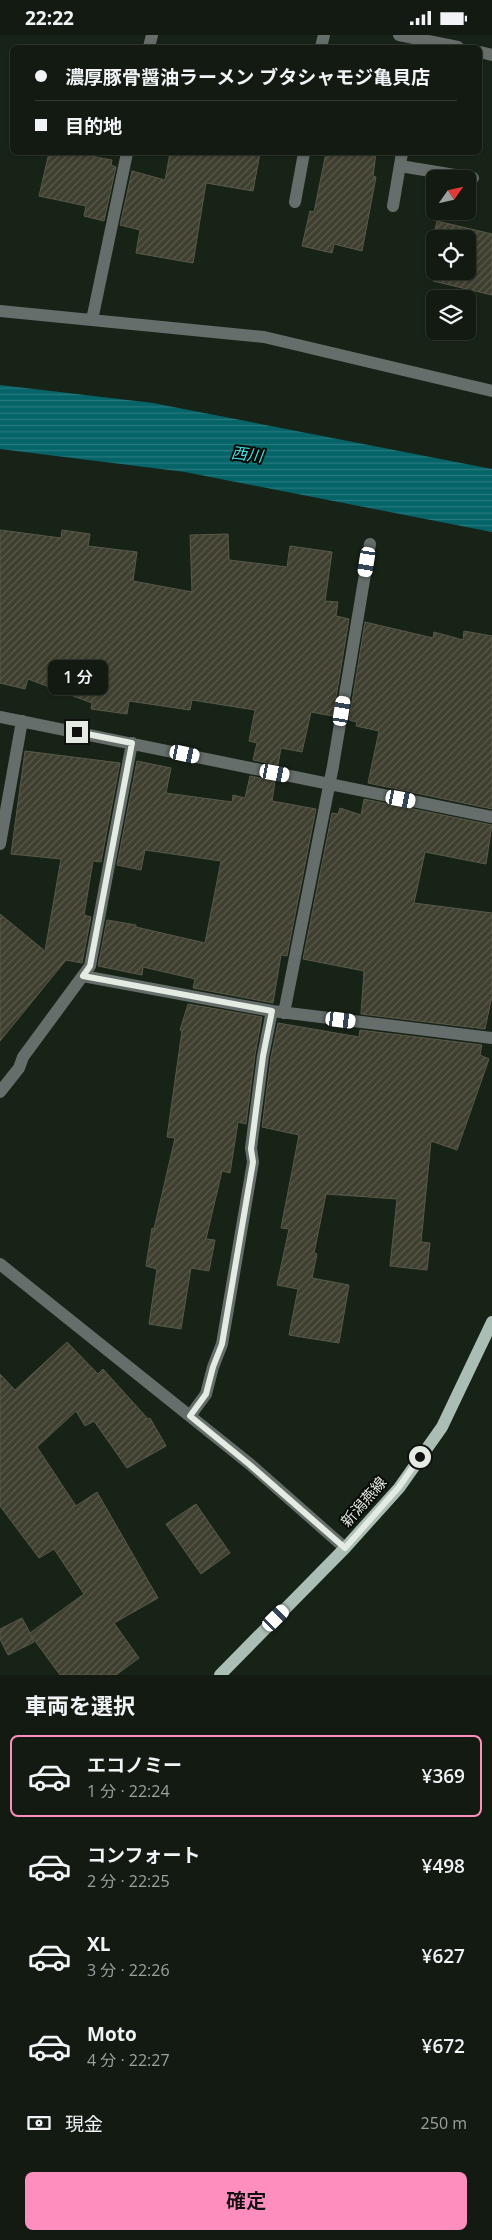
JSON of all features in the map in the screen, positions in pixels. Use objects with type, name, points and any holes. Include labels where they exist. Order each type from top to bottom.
[{"type":"main road","name":"新潟燕線","points":[[220,1675],[345,1548],[399,1487],[442,1427],[490,1336],[492,1322]]},
{"type":"street","points":[[412,39],[446,45]]},
{"type":"street","points":[[92,320],[127,155]]},
{"type":"street","points":[[295,202],[304,155]]},
{"type":"street","points":[[393,206],[402,155]]},
{"type":"street","points":[[400,166],[426,170]]},
{"type":"street","points":[[0,311],[264,337],[492,391]]},
{"type":"street","points":[[190,1416],[206,1394],[213,1367],[222,1344],[253,1162],[251,1149],[263,1056],[278,1012],[333,766],[370,544]]},
{"type":"street","points":[[0,717],[492,817]]},
{"type":"street","points":[[0,844],[22,721]]},
{"type":"street","points":[[0,1092],[19,1068],[23,1057],[90,966],[132,743]]},
{"type":"street","points":[[83,976],[278,1012],[492,1038]]},
{"type":"street","points":[[0,1264],[250,1465],[345,1548]]},
{"type":"water","name":"西川","points":[[0,385],[153,403],[492,469],[492,532],[185,472],[0,449]]},
{"type":"building","points":[[49,155],[90,155],[112,160],[111,165],[116,167],[104,221],[84,216],[86,206],[39,196]]},
{"type":"building","points":[[170,155],[260,155],[253,191],[206,183],[193,263],[136,253],[140,230],[120,225],[132,171],[165,180]]},
{"type":"building","points":[[326,155],[376,155],[373,176],[376,177],[362,251],[334,244],[332,253],[302,246],[310,211],[314,212]]},
{"type":"building","points":[[437,221],[475,230],[435,230]]},
{"type":"building","points":[[476,230],[492,234],[492,295],[433,281],[476,280]]},
{"type":"building","points":[[0,530],[61,538],[62,530],[90,534],[88,546],[137,552],[133,581],[192,592],[190,535],[228,534],[229,560],[287,567],[290,546],[332,552],[325,601],[338,602],[336,616],[349,619],[333,716],[311,712],[302,752],[281,748],[278,765],[253,760],[257,743],[249,741],[255,710],[192,700],[190,710],[129,701],[127,714],[91,709],[92,703],[28,679],[25,689],[0,683]]},
{"type":"building","points":[[365,622],[433,638],[434,632],[463,640],[464,631],[492,636],[492,809],[368,783],[379,731],[356,726],[357,722],[349,720]]},
{"type":"building","points":[[25,751],[120,763],[101,862],[93,861],[84,915],[91,917],[82,963],[66,960],[0,1041],[0,914],[45,951],[61,859],[11,854]]},
{"type":"building","points":[[137,761],[171,768],[166,793],[232,802],[233,795],[245,798],[250,776],[275,781],[272,801],[316,809],[287,956],[281,955],[273,1003],[193,988],[195,979],[143,967],[142,975],[98,966],[107,920],[136,925],[136,927],[205,943],[221,861],[145,850],[141,870],[117,865]]},
{"type":"building","points":[[364,799],[492,825],[486,864],[425,852],[414,903],[492,913],[492,996],[485,1029],[361,1014],[364,971],[303,959],[332,813],[338,814],[340,808],[361,815]]},
{"type":"building","points":[[188,1004],[262,1017],[246,1124],[238,1122],[230,1173],[222,1171],[206,1239],[215,1240],[209,1271],[191,1268],[181,1329],[149,1324],[157,1269],[146,1266],[152,1228],[154,1229],[175,1138],[167,1137],[182,1031],[180,1030]]},
{"type":"building","points":[[278,1023],[359,1037],[360,1030],[482,1045],[480,1055],[489,1059],[457,1150],[431,1141],[421,1242],[430,1243],[427,1270],[390,1266],[397,1199],[326,1194],[314,1253],[317,1254],[312,1278],[349,1285],[339,1343],[289,1335],[298,1289],[277,1285],[289,1229],[281,1228],[299,1135],[262,1127],[271,1057]]},
{"type":"building","points":[[67,1342],[98,1374],[103,1369],[148,1419],[150,1418],[166,1446],[127,1468],[94,1421],[85,1426],[76,1411],[37,1447],[76,1506],[97,1492],[158,1598],[114,1623],[139,1658],[116,1675],[60,1675],[30,1634],[34,1642],[8,1655],[0,1639],[0,1629],[22,1618],[30,1633],[84,1594],[54,1549],[39,1558],[0,1506],[0,1374],[15,1390]]},
{"type":"building","points":[[196,1504],[230,1553],[201,1574],[166,1524]]},
{"type":"route","points":[[77,732],[132,743],[90,966],[83,976],[272,1011],[263,1056],[251,1149],[253,1162],[222,1344],[213,1367],[206,1394],[190,1416],[250,1465],[345,1548],[399,1487],[420,1457]]}]
